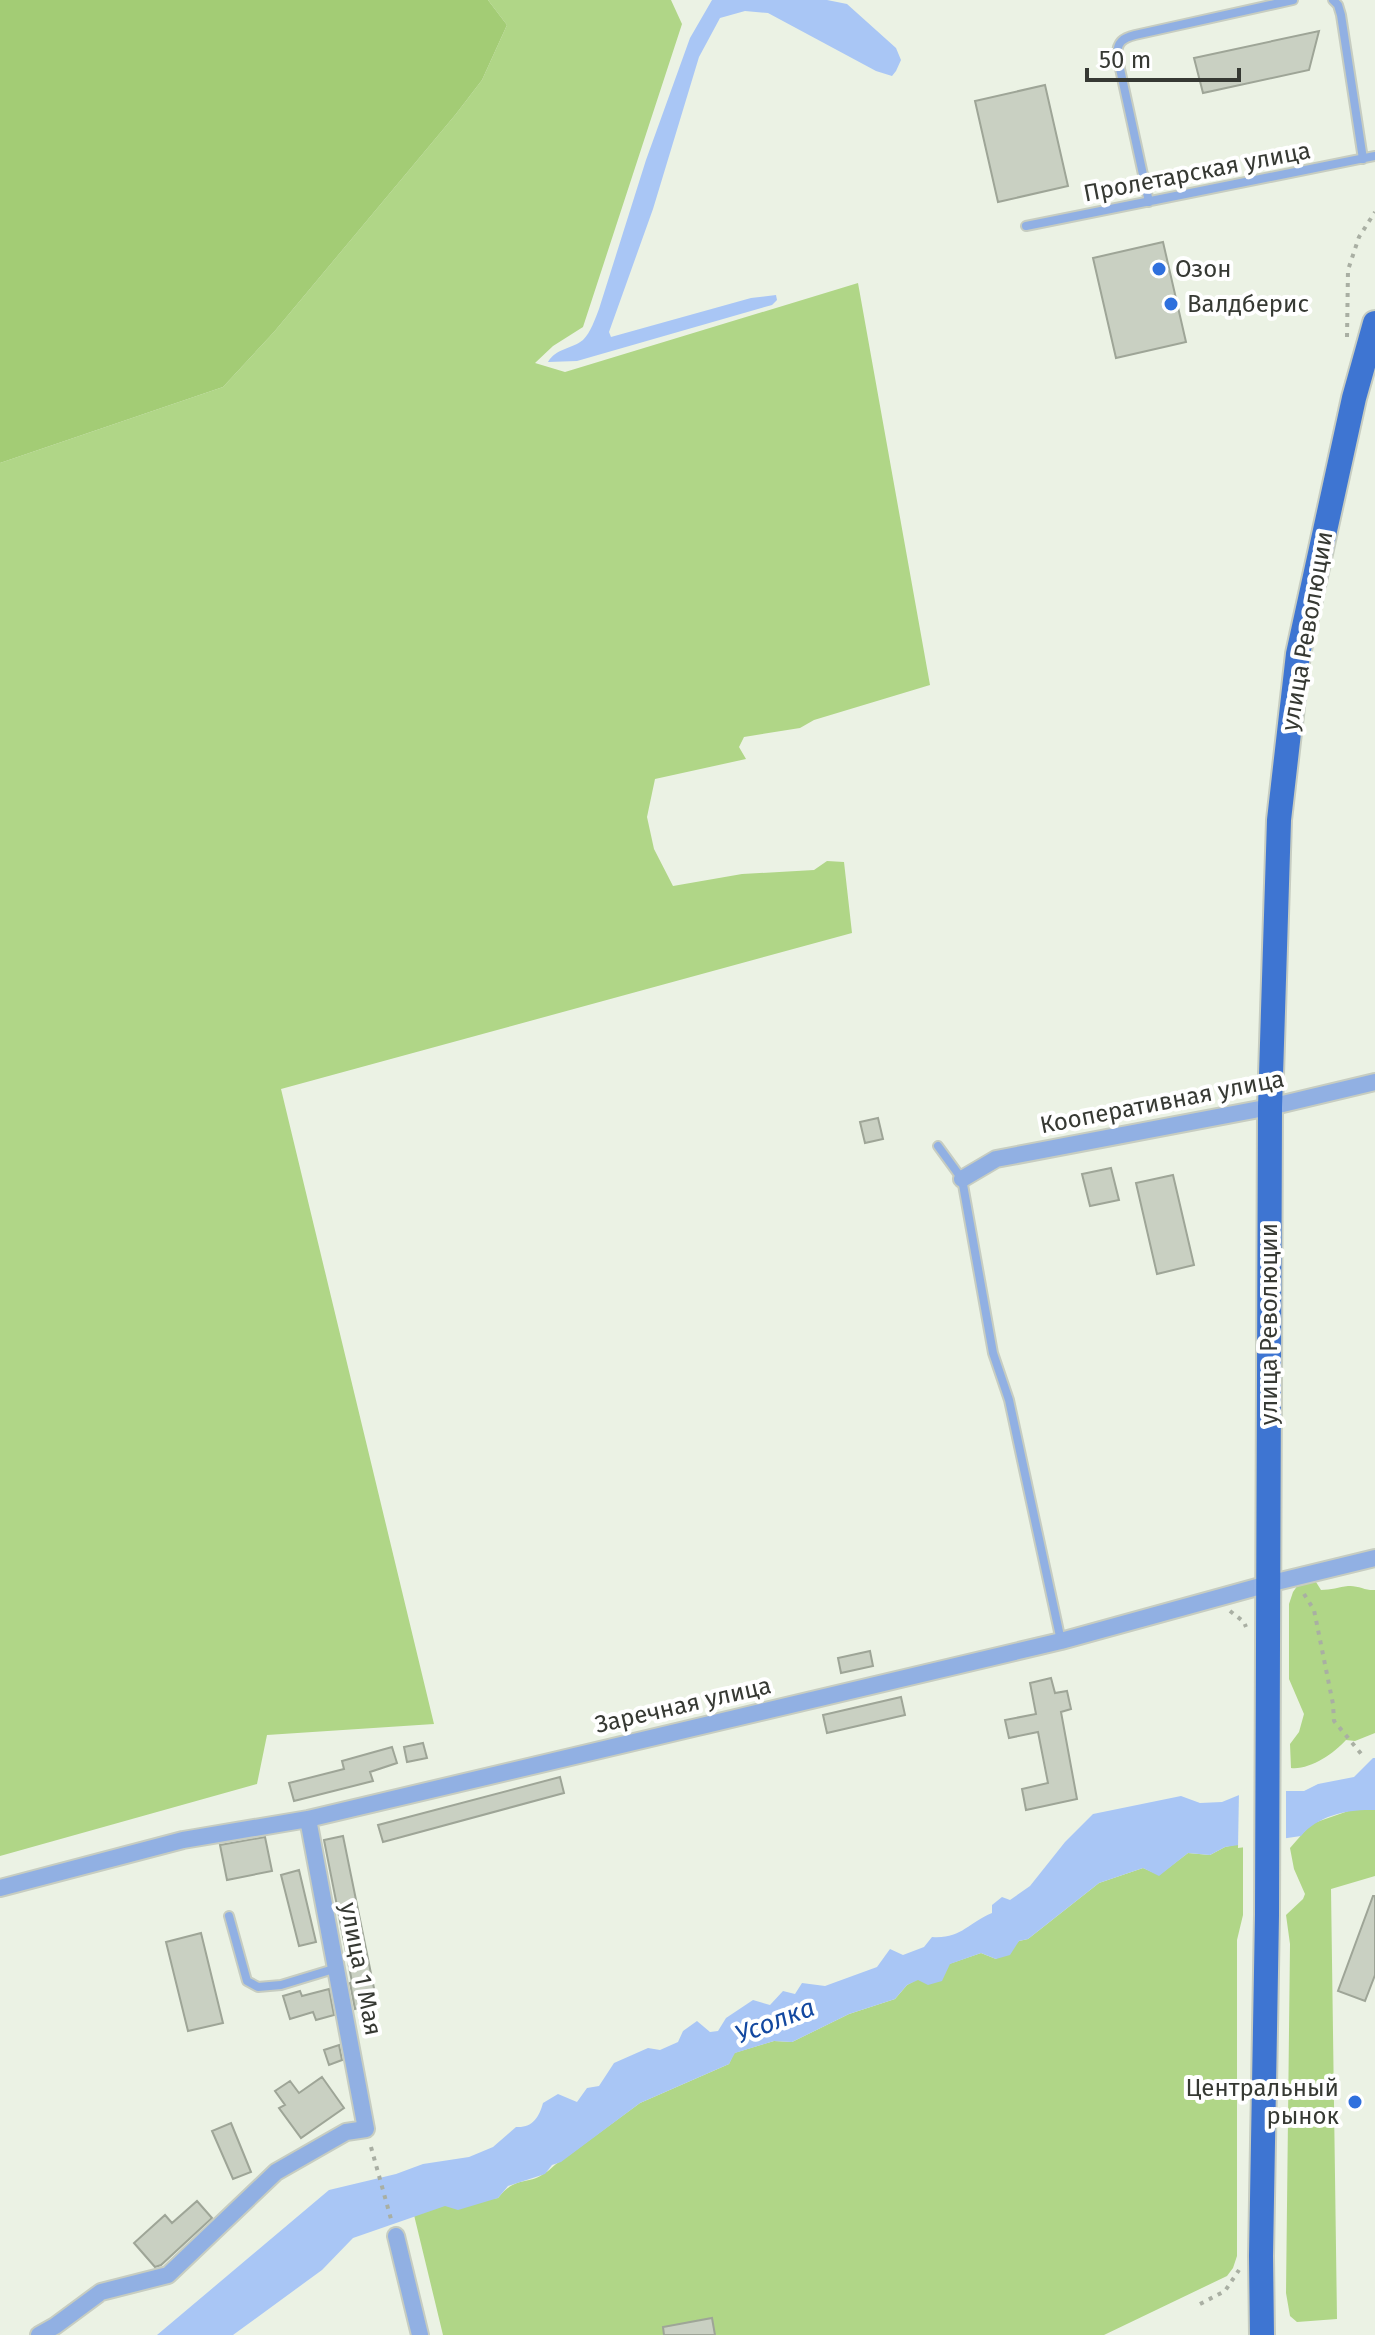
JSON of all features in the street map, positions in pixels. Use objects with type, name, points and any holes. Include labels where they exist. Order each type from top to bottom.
[{"type":"main road","name":"улица Революции","points":[[1262,2335],[1270,1107],[1279,820],[1298,654],[1351,413],[1375,323]]},
{"type":"street","name":"Кооперативная улица","points":[[962,1179],[996,1159],[1270,1107],[1375,1082]]},
{"type":"street","name":"Заречная улица","points":[[0,1888],[183,1840],[308,1819],[1061,1641],[1375,1558]]},
{"type":"street","name":"улица 1 Мая","points":[[308,1819],[366,2129]]},
{"type":"street","points":[[39,2335],[101,2292],[168,2275],[276,2172],[346,2132],[366,2129]]},
{"type":"street","points":[[396,2236],[420,2335]]},
{"type":"lane","points":[[1149,202],[1117,55],[1121,41],[1135,35],[1293,0]]},
{"type":"lane","points":[[1333,0],[1341,15],[1363,159]]},
{"type":"lane","name":"Пролетарская улица","points":[[1026,226],[1375,156]]},
{"type":"lane","points":[[938,1146],[962,1179],[993,1353],[1009,1400],[1061,1641]]},
{"type":"lane","points":[[229,1916],[247,1981],[258,1987],[281,1985],[337,1968]]},
{"type":"path","points":[[1347,337],[1348,270],[1359,237],[1375,212]]},
{"type":"path","points":[[1294,1578],[1314,1610],[1334,1721],[1363,1756]]},
{"type":"path","points":[[1201,1602],[1233,1612],[1244,1622],[1248,1633]]},
{"type":"path","points":[[366,2129],[396,2236]]},
{"type":"green space","points":[[0,0],[488,0],[507,25],[482,80],[456,114],[274,332],[223,387],[0,463]]},
{"type":"green space","points":[[488,0],[671,0],[682,24],[583,327],[553,346],[535,363],[565,372],[858,283],[930,685],[814,720],[800,728],[744,737],[739,747],[746,759],[655,779],[647,817],[654,849],[673,886],[742,874],[814,870],[827,861],[844,862],[852,933],[281,1089],[434,1724],[267,1735],[257,1784],[0,1856],[0,463],[223,387],[274,332],[482,80],[507,25]]},
{"type":"green space","points":[[1300,1582],[1316,1582],[1321,1590],[1352,1586],[1375,1590],[1375,1733],[1355,1741],[1346,1740],[1321,1760],[1291,1768],[1290,1744],[1299,1732],[1304,1714],[1289,1679],[1289,1604]]},
{"type":"green space","points":[[1354,1809],[1375,1810],[1375,1876],[1331,1889],[1337,2319],[1297,2322],[1290,2316],[1286,2293],[1290,1944],[1286,1915],[1305,1894],[1294,1869],[1290,1848],[1311,1824]]},
{"type":"green space","points":[[1243,1843],[1243,1915],[1237,1940],[1237,2256],[1227,2276],[1104,2335],[443,2335],[414,2215],[445,2205],[498,2198],[510,2186],[547,2172],[640,2103],[729,2064],[734,2053],[774,2041],[792,2042],[849,2014],[895,1999],[907,1985],[918,1979],[941,1981],[949,1964],[981,1953],[996,1959],[1019,1941],[1028,1939],[1099,1883],[1143,1868],[1159,1875],[1188,1853],[1210,1855]]},
{"type":"water","points":[[712,0],[827,0],[847,4],[896,48],[901,60],[892,76],[876,71],[768,13],[745,11],[720,18],[699,57],[653,209],[609,332],[611,337],[751,298],[776,295],[777,300],[772,305],[577,361],[548,362],[555,354],[583,340],[592,325],[690,38]]},
{"type":"water","name":"Усолка","points":[[1373,1758],[1375,1810],[1325,1818],[1301,1836],[1225,1847],[1210,1855],[1188,1853],[1159,1876],[1143,1868],[1099,1883],[1028,1939],[1019,1941],[1010,1955],[996,1959],[981,1953],[950,1964],[942,1981],[928,1985],[918,1980],[907,1985],[895,1999],[849,2014],[792,2042],[774,2041],[735,2053],[729,2064],[640,2103],[561,2162],[552,2165],[545,2174],[508,2186],[498,2198],[458,2210],[445,2206],[353,2238],[322,2270],[233,2335],[157,2335],[329,2190],[396,2174],[423,2164],[469,2157],[493,2147],[516,2127],[531,2124],[543,2103],[558,2094],[577,2102],[587,2088],[599,2086],[614,2063],[648,2048],[660,2050],[678,2042],[683,2031],[697,2021],[710,2032],[718,2031],[726,2018],[753,2000],[770,2005],[783,1991],[795,1994],[802,1983],[825,1986],[877,1967],[890,1949],[903,1955],[924,1947],[932,1937],[957,1933],[992,1913],[992,1905],[1002,1897],[1010,1900],[1030,1886],[1065,1842],[1093,1814],[1181,1796],[1200,1803],[1222,1802],[1249,1791],[1304,1791],[1318,1784],[1354,1777]]},
{"type":"pier","points":[[1249,1787],[1286,1787],[1286,1842],[1238,1848],[1239,1791]]},
{"type":"building","points":[[1319,31],[1309,70],[1203,93],[1194,58]]},
{"type":"building","points":[[1045,85],[1068,186],[998,202],[975,101]]},
{"type":"building","points":[[1163,242],[1186,342],[1116,358],[1093,258]]},
{"type":"building","points":[[878,1118],[883,1139],[865,1143],[860,1122]]},
{"type":"building","points":[[1111,1168],[1119,1200],[1090,1206],[1082,1174]]},
{"type":"building","points":[[1173,1175],[1194,1265],[1157,1274],[1136,1183]]},
{"type":"building","points":[[870,1651],[873,1666],[841,1673],[838,1658]]},
{"type":"building","points":[[1051,1678],[1055,1693],[1067,1691],[1071,1709],[1061,1712],[1077,1799],[1026,1810],[1022,1789],[1048,1783],[1038,1732],[1009,1738],[1005,1720],[1036,1714],[1030,1683]]},
{"type":"building","points":[[901,1697],[905,1715],[827,1733],[823,1715]]},
{"type":"building","points":[[423,1743],[427,1758],[407,1762],[404,1747]]},
{"type":"building","points":[[392,1747],[397,1763],[370,1772],[373,1781],[294,1801],[289,1783],[344,1769],[342,1761]]},
{"type":"building","points":[[560,1777],[564,1793],[383,1842],[378,1825]]},
{"type":"building","points":[[343,1836],[377,2003],[355,2009],[324,1840]]},
{"type":"building","points":[[265,1837],[272,1871],[227,1880],[220,1845]]},
{"type":"building","points":[[299,1870],[316,1942],[299,1946],[281,1875]]},
{"type":"building","points":[[1373,1896],[1375,1975],[1365,2001],[1338,1991]]},
{"type":"building","points":[[201,1933],[223,2023],[188,2031],[166,1942]]},
{"type":"building","points":[[329,1989],[334,2015],[316,2020],[313,2012],[290,2019],[283,1996],[300,1991],[302,1996]]},
{"type":"building","points":[[339,2045],[342,2060],[329,2065],[324,2050]]},
{"type":"building","points":[[322,2077],[344,2108],[301,2138],[279,2108],[285,2105],[275,2091],[290,2081],[299,2093]]},
{"type":"building","points":[[231,2123],[251,2172],[233,2179],[212,2131]]},
{"type":"building","points":[[197,2201],[212,2218],[155,2267],[134,2243],[165,2215],[172,2223]]},
{"type":"building","points":[[712,2318],[715,2335],[664,2335],[663,2327]]},
{"type":"place","name":"Озон","points":[[1159,269]]},
{"type":"place","name":"Валдберис","points":[[1171,304]]},
{"type":"place","name":"Центральный рынок","points":[[1355,2102]]}]
